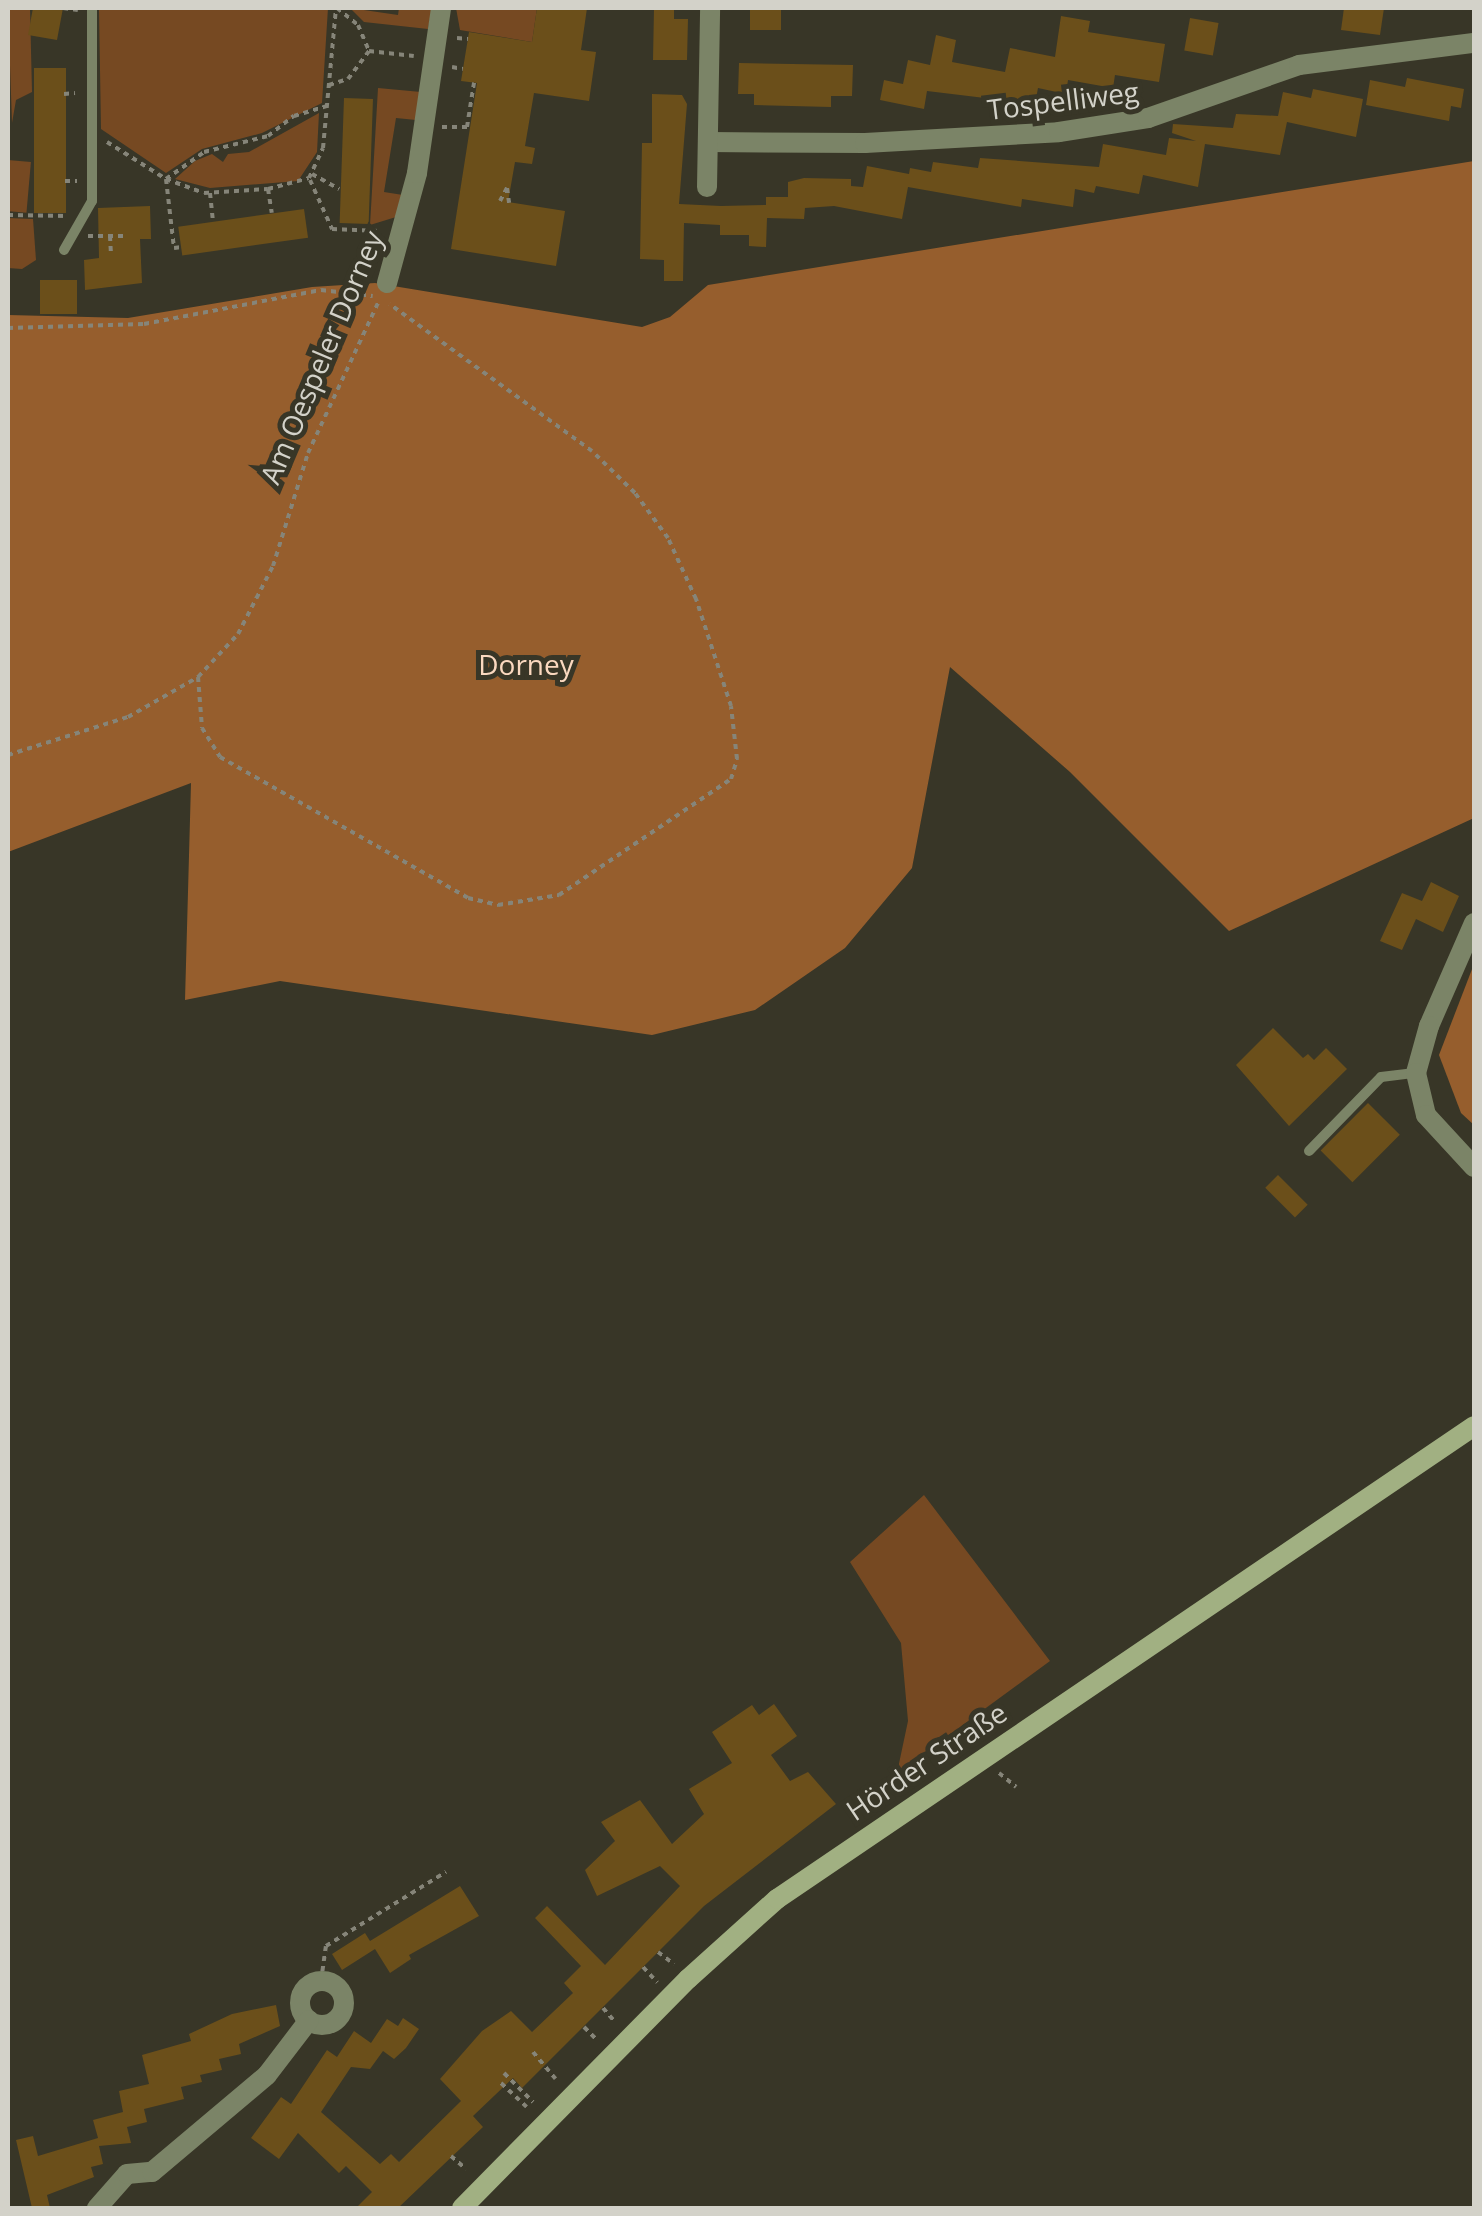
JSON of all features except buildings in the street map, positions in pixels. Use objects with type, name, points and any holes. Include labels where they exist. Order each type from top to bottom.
[{"type":"main road","name":"Hörder Straße","points":[[462,2208],[700,1968],[798,1883],[1474,1426]]},
{"type":"street","name":"Am Oespeler Dorney","points":[[384,291],[403,232],[444,64],[442,8]]},
{"type":"street","points":[[707,186],[710,8]]},
{"type":"street","name":"Tospelliweg","points":[[708,142],[944,140],[1112,125],[1299,65],[1474,43]]},
{"type":"street","points":[[1474,923],[1429,1026],[1416,1073],[1426,1115],[1474,1167]]},
{"type":"street","points":[[320,1981],[338,1988],[342,2009],[330,2023],[309,2020],[302,1994],[320,1981]]},
{"type":"street","points":[[97,2208],[127,2174],[152,2172],[267,2075],[309,2020]]},
{"type":"lane","points":[[64,250],[92,201],[92,8]]},
{"type":"lane","points":[[1309,1151],[1380,1077],[1416,1073]]},
{"type":"path","points":[[336,8],[358,25],[369,51]]},
{"type":"path","points":[[336,8],[327,106],[311,176],[332,229],[403,232]]},
{"type":"path","points":[[456,38],[468,39]]},
{"type":"path","points":[[369,51],[463,70]]},
{"type":"path","points":[[329,85],[348,78],[369,51]]},
{"type":"path","points":[[458,130],[467,128],[474,83]]},
{"type":"path","points":[[166,179],[204,152],[268,136],[294,116],[327,106]]},
{"type":"path","points":[[91,132],[166,179],[210,192],[268,189],[311,176],[339,189]]},
{"type":"path","points":[[166,179],[174,248],[182,247]]},
{"type":"path","points":[[500,201],[507,188],[509,202]]},
{"type":"path","points":[[268,189],[272,213]]},
{"type":"path","points":[[210,192],[213,220]]},
{"type":"path","points":[[8,215],[84,216]]},
{"type":"path","points":[[74,234],[123,236]]},
{"type":"path","points":[[110,236],[112,255]]},
{"type":"path","points":[[8,328],[144,324],[321,290],[384,291],[592,451],[635,492],[668,538],[696,599],[731,706],[737,759],[730,779],[560,895],[498,905],[468,898],[220,757],[202,728],[198,677]]},
{"type":"path","name":"Am Oespeler Dorney","points":[[8,756],[128,717],[198,677],[259,601],[308,453],[384,291]]},
{"type":"path","points":[[320,1981],[326,1946],[446,1872]]},
{"type":"path","points":[[658,1952],[674,1964]]},
{"type":"path","points":[[643,1967],[657,1982]]},
{"type":"path","points":[[603,2008],[615,2022]]},
{"type":"path","points":[[584,2027],[597,2040]]},
{"type":"path","points":[[533,2052],[556,2079]]},
{"type":"path","points":[[504,2073],[533,2102]]},
{"type":"path","points":[[502,2082],[527,2108]]},
{"type":"path","points":[[452,2156],[466,2169]]},
{"type":"shaded area","points":[[8,8],[30,8],[32,92],[16,100],[12,123]]},
{"type":"shaded area","points":[[328,8],[322,103],[262,133],[202,149],[166,173],[101,129],[99,10]]},
{"type":"shaded area","points":[[350,8],[398,15],[399,8],[432,8],[428,29],[364,22]]},
{"type":"shaded area","points":[[456,8],[537,8],[532,42],[460,30]]},
{"type":"shaded area","points":[[378,88],[421,92],[416,120],[396,118],[384,192],[403,195],[396,217],[370,225]]},
{"type":"shaded area","points":[[319,113],[317,152],[298,181],[210,188],[175,179],[195,161],[212,154],[223,162],[228,154],[249,152]]},
{"type":"shaded area","points":[[8,160],[31,162],[26,213],[8,211]]},
{"type":"shaded area","points":[[8,218],[33,219],[36,260],[22,269],[8,268]]},
{"type":"shaded area","points":[[924,1495],[1050,1661],[897,1773],[908,1721],[901,1643],[850,1562]]},
{"type":"green space","name":"Dorney","points":[[1474,161],[1474,818],[1229,931],[1070,772],[950,667],[912,868],[845,948],[755,1010],[652,1035],[280,981],[185,1000],[191,783],[8,852],[8,315],[128,318],[312,287],[375,283],[642,327],[670,317],[708,285]]},
{"type":"green space","points":[[1474,964],[1474,1125],[1461,1113],[1439,1055]]}]
